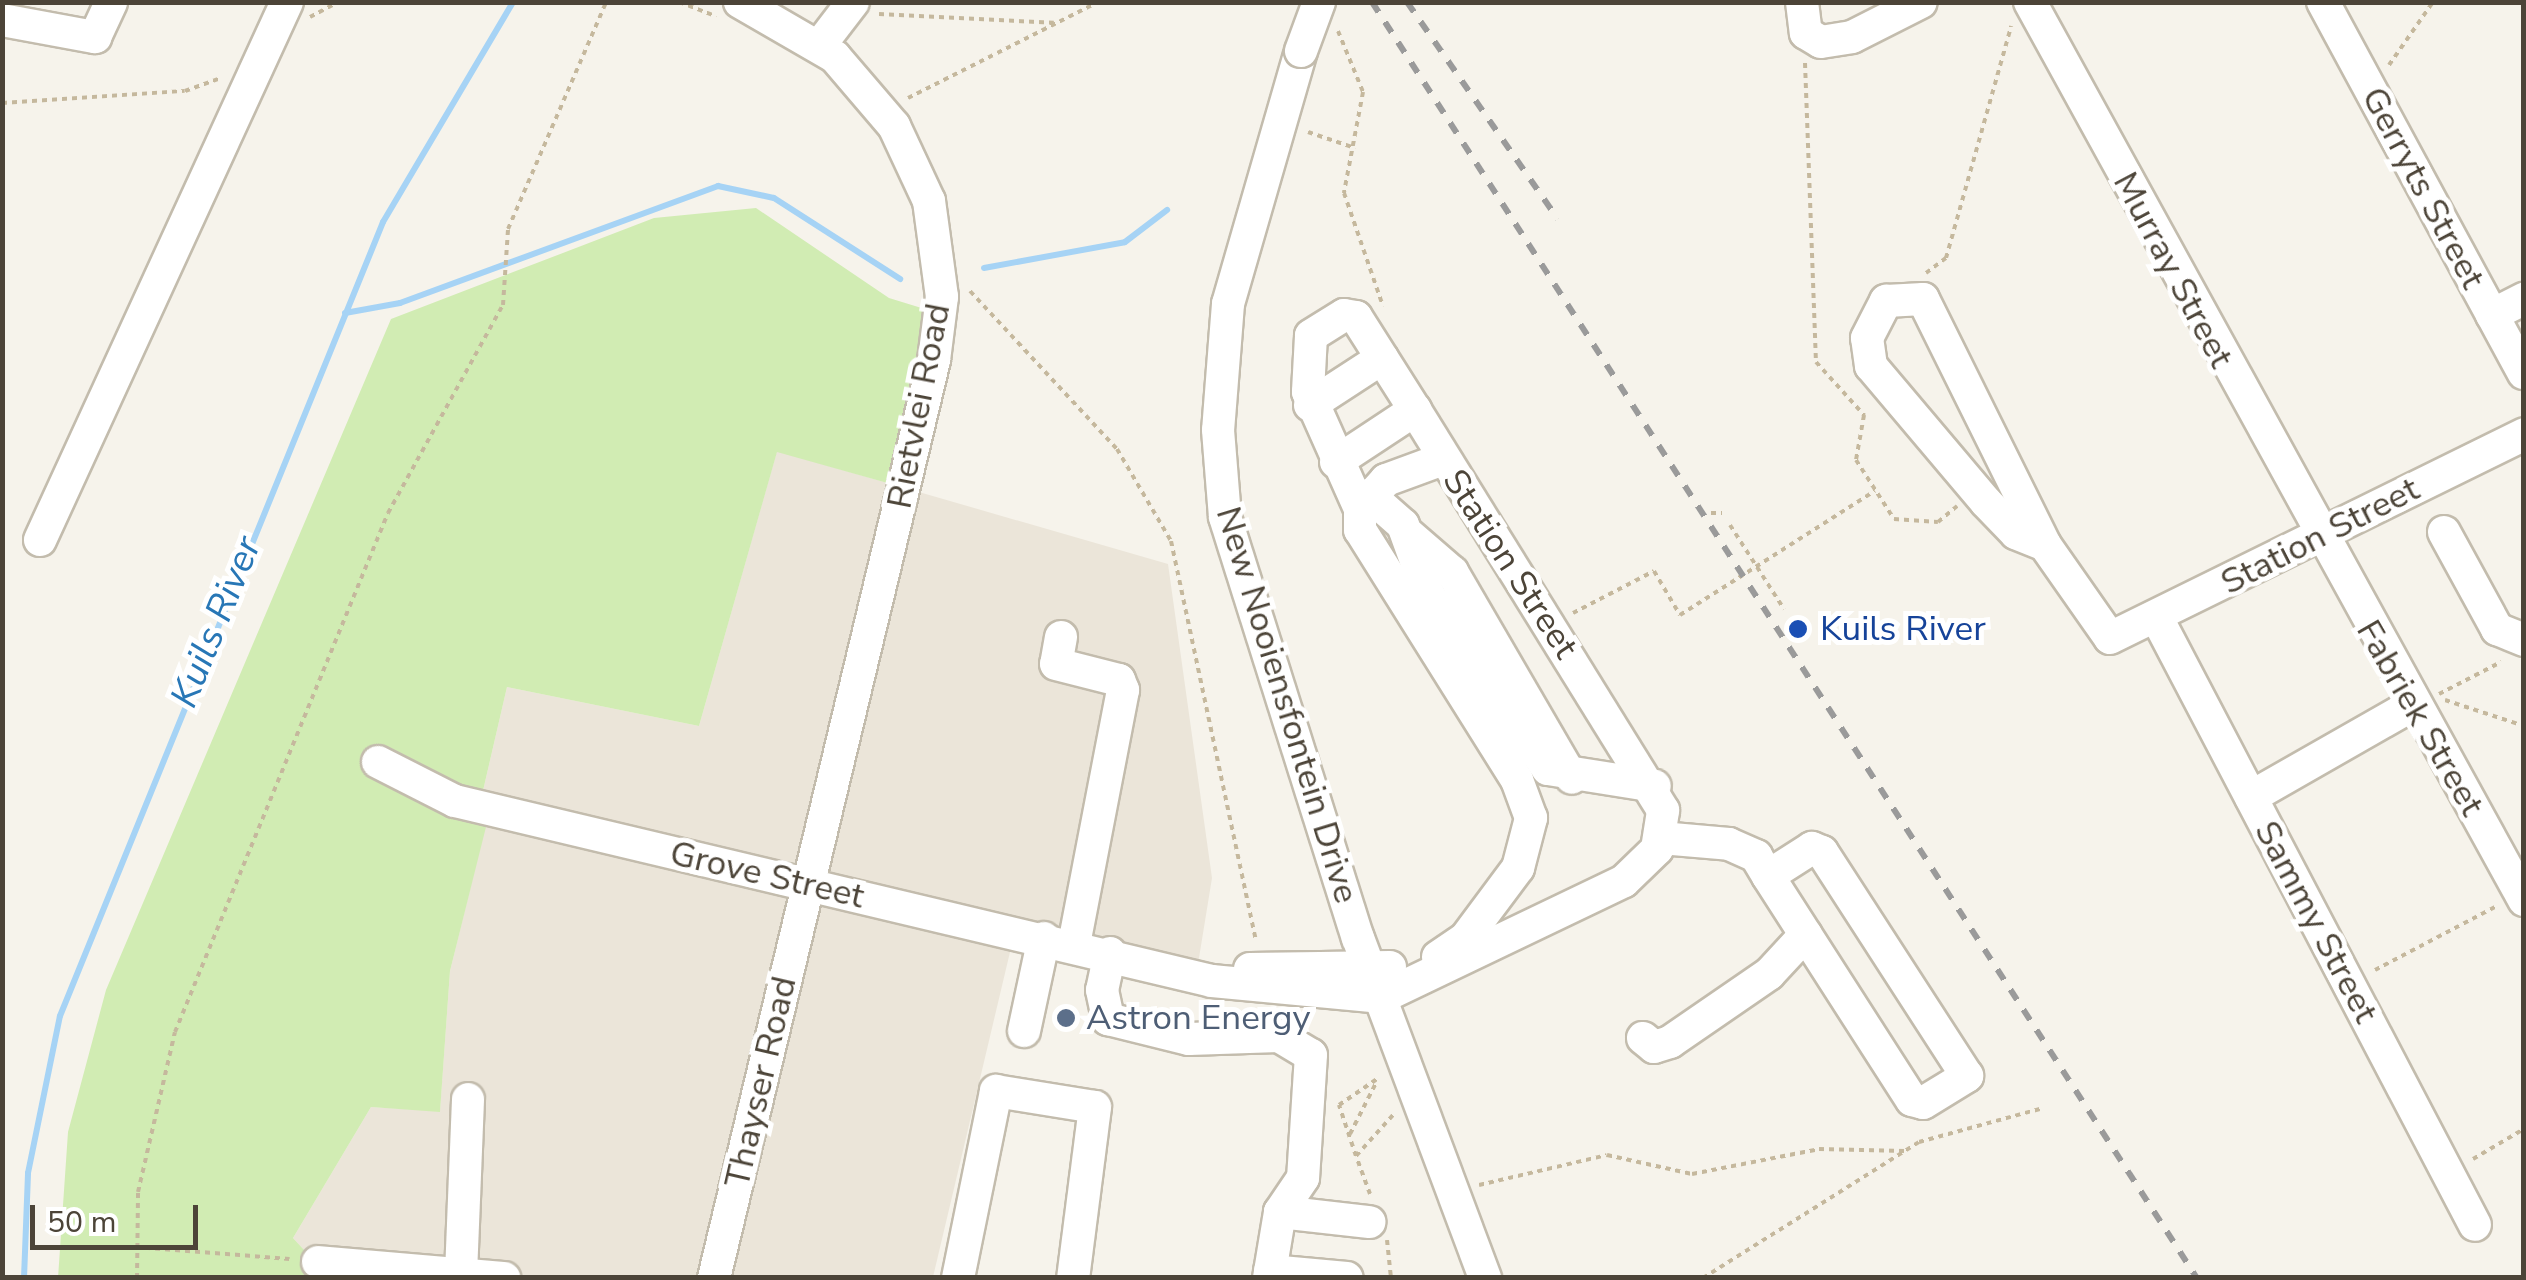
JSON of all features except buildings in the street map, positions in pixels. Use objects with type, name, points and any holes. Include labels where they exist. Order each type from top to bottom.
[{"type":"street","points":[[2,20],[95,37],[111,2]]},
{"type":"street","points":[[40,540],[287,2]]},
{"type":"street","name":"Rietvlei Road","points":[[740,2],[820,45],[874,98],[917,168],[939,240],[942,297],[808,886]]},
{"type":"street","points":[[1802,2],[1811,39],[1852,37],[1921,2]]},
{"type":"street","name":"Gerryts Street","points":[[2323,2],[2524,373]]},
{"type":"street","points":[[820,45],[850,6]]},
{"type":"street","name":"Murray Street","points":[[2022,9],[2316,537]]},
{"type":"street","name":"New Nooiensfontein Drive","points":[[1326,14],[1301,51],[1236,256],[1219,380],[1220,476],[1278,702],[1485,1278]]},
{"type":"street","name":"Station Street","points":[[2045,545],[1986,502],[1872,366],[1867,338],[1886,302],[1923,299],[2045,545],[2103,633],[2120,636],[2524,434]]},
{"type":"street","points":[[2492,315],[2524,299]]},
{"type":"street","points":[[1444,459],[1356,317],[1318,330],[1309,342],[1310,405],[1336,462],[1364,502],[1452,572],[1572,778],[1655,786]]},
{"type":"street","points":[[1310,405],[1382,358]]},
{"type":"street","points":[[1336,462],[1416,410]]},
{"type":"street","name":"Station Street","points":[[1364,502],[1411,464],[1444,459],[1655,786],[1660,838]]},
{"type":"street","points":[[1364,502],[1360,530],[1518,780],[1531,818],[1518,868],[1465,939],[1424,963],[1377,983]]},
{"type":"street","points":[[2444,532],[2497,629],[2516,649]]},
{"type":"street","name":"Fabriek Street","points":[[2316,537],[2424,700],[2522,897]]},
{"type":"street","name":"Sammy Street","points":[[2157,618],[2474,1226]]},
{"type":"street","points":[[1024,1031],[1059,941],[1121,699],[1119,680],[1056,664],[1061,637]]},
{"type":"street","points":[[2250,797],[2424,700]]},
{"type":"street","name":"Grove Street","points":[[378,762],[455,801],[808,886],[1110,953],[1165,965],[1377,983]]},
{"type":"street","points":[[1377,983],[1610,889],[1646,863],[1660,838],[1737,846],[1768,876],[1912,1100],[1923,1104],[1967,1076],[1822,852],[1812,848],[1768,876]]},
{"type":"street","name":"Thayser Road","points":[[714,1278],[808,886]]},
{"type":"street","points":[[1643,1038],[1654,1048],[1670,1042],[1769,974],[1806,934]]},
{"type":"street","points":[[1110,953],[1102,990],[1108,1020],[1188,1039],[1280,1036],[1311,1054],[1304,1178],[1284,1195],[1270,1274],[1347,1278]]},
{"type":"street","points":[[958,1278],[996,1091],[1095,1107],[1073,1278]]},
{"type":"street","points":[[461,1274],[468,1099]]},
{"type":"street","points":[[1278,1225],[1371,1213]]},
{"type":"street","points":[[318,1262],[372,1272],[504,1278]]},
{"type":"path","points":[[270,46],[338,2]]},
{"type":"path","points":[[137,1278],[135,1247],[154,1108],[204,954],[388,513],[506,295],[508,230],[606,2]]},
{"type":"path","points":[[899,102],[1098,2]]},
{"type":"path","points":[[2368,87],[2433,2]]},
{"type":"path","points":[[850,6],[1054,23]]},
{"type":"path","points":[[1925,274],[1946,258],[2022,9]]},
{"type":"path","points":[[1326,14],[1361,79],[1355,148],[1344,193],[1385,311]]},
{"type":"path","points":[[1803,73],[1816,362],[1864,415],[1856,460],[1894,519],[1938,522],[1955,508]]},
{"type":"path","points":[[2,104],[185,91],[228,74]]},
{"type":"path","points":[[1294,128],[1355,148]]},
{"type":"path","points":[[959,284],[1118,449],[1171,542],[1258,954]]},
{"type":"path","points":[[1578,611],[1654,571],[1680,614],[1875,490]]},
{"type":"path","points":[[1711,513],[1726,504]]},
{"type":"path","points":[[1730,525],[1784,608]]},
{"type":"path","points":[[1787,630],[1793,622],[1802,620]]},
{"type":"path","points":[[2424,700],[2516,649]]},
{"type":"path","points":[[2424,700],[2524,726]]},
{"type":"path","points":[[2348,984],[2522,897]]},
{"type":"path","points":[[1349,1136],[1385,1068]]},
{"type":"path","points":[[1371,1213],[1338,1105],[1377,1079]]},
{"type":"path","points":[[1356,1156],[1400,1108]]},
{"type":"path","points":[[1703,1278],[1905,1151],[2044,1108]]},
{"type":"path","points":[[2447,1174],[2524,1129]]},
{"type":"path","points":[[1478,1185],[1607,1154],[1692,1174],[1818,1149],[1905,1151]]},
{"type":"path","points":[[135,1247],[318,1262]]},
{"type":"path","points":[[1391,1278],[1396,1268]]},
{"type":"shaded area","points":[[777,451],[1168,564],[1212,878],[1198,964],[1015,931],[933,1277],[482,1277],[317,1264],[293,1238],[371,1107],[440,1111],[450,971],[489,812],[479,808],[507,687],[699,726]]},
{"type":"green space","points":[[756,208],[889,298],[928,310],[891,484],[777,452],[699,726],[507,687],[479,808],[490,811],[450,971],[440,1112],[371,1107],[293,1238],[317,1264],[363,1277],[58,1278],[68,1132],[106,990],[391,319],[654,218]]},
{"type":"waterway","name":"Kuils River","points":[[24,1278],[28,1173],[60,1016],[383,222],[513,2]]},
{"type":"waterway","points":[[345,313],[400,303],[718,186],[774,198],[900,279]]},
{"type":"waterway","points":[[984,268],[1125,242],[1167,210]]},
{"type":"railway","points":[[1372,2],[2197,1278]]},
{"type":"railway","points":[[1407,2],[1558,219]]},
{"type":"place","name":"Kuils River","points":[[1798,629]]},
{"type":"place","name":"Astron Energy","points":[[1066,1018]]}]
